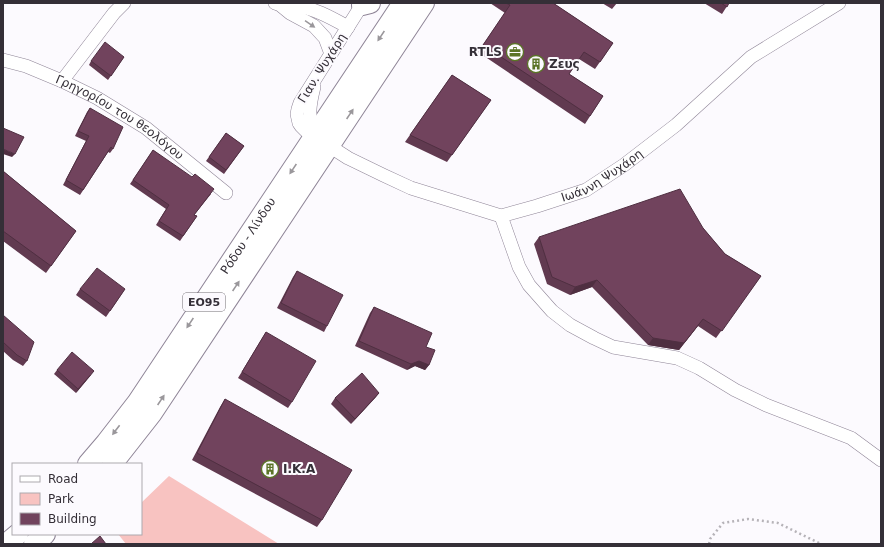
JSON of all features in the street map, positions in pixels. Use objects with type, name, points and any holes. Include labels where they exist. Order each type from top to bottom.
[{"type":"main road","name":"Ρόδου - Λίνδου","points":[[113,463],[152,413],[322,141],[403,3]]},
{"type":"main road","name":"Ρόδου - Λίνδου","points":[[89,463],[137,402],[322,141],[424,3]]},
{"type":"main road","points":[[6,544],[17,535]]},
{"type":"main road","points":[[34,544],[44,535]]},
{"type":"street","points":[[62,81],[114,13],[124,3]]},
{"type":"street","name":"Ιωάννη Ψυχάρη","points":[[501,216],[586,190],[624,165],[676,125],[751,57],[839,3]]},
{"type":"street","points":[[277,4],[292,4],[315,10],[348,27]]},
{"type":"street","points":[[277,4],[314,26],[325,38],[330,54]]},
{"type":"street","name":"Γιαν. Ψυχάρη","points":[[322,141],[311,124],[309,110],[314,88],[321,69],[330,54],[365,4]]},
{"type":"street","name":"Γρηγορίου του θεολόγου","points":[[3,60],[26,66],[97,98],[146,128],[226,193]]},
{"type":"street","points":[[322,141],[354,161],[411,188],[501,216],[520,267],[529,285],[552,311],[570,325],[613,347],[677,358],[699,368],[735,390],[766,405],[851,438],[881,460]]},
{"type":"path","points":[[709,544],[710,539],[723,523],[748,519],[778,523],[821,544]]},
{"type":"green space","points":[[169,476],[279,544],[126,544],[119,535],[142,535],[142,502]]},
{"type":"building","name":"Ζευς","points":[[506,3],[553,3],[613,43],[600,62],[584,52],[569,74],[603,96],[590,116],[483,45],[510,5]]},
{"type":"building","points":[[721,3],[729,3],[727,7]]},
{"type":"building","points":[[105,42],[124,57],[111,76],[91,61]]},
{"type":"building","points":[[452,75],[491,100],[452,155],[410,135]]},
{"type":"building","points":[[90,108],[123,127],[113,149],[111,147],[83,190],[66,180],[89,136],[78,131]]},
{"type":"building","points":[[3,128],[24,137],[15,154],[3,149]]},
{"type":"building","points":[[226,133],[244,146],[226,170],[209,157]]},
{"type":"building","points":[[153,150],[192,177],[195,174],[214,189],[194,215],[197,216],[183,236],[159,221],[169,205],[133,180]]},
{"type":"building","points":[[3,171],[76,231],[51,266],[3,231]]},
{"type":"building","points":[[680,189],[703,228],[725,254],[761,276],[722,331],[703,319],[684,343],[653,338],[597,280],[575,287],[552,277],[539,237]]},
{"type":"building","points":[[97,268],[125,289],[110,311],[80,289]]},
{"type":"building","points":[[297,271],[343,295],[327,326],[281,303]]},
{"type":"building","points":[[374,307],[432,333],[426,347],[435,350],[429,365],[419,361],[411,364],[359,341]]},
{"type":"building","points":[[3,315],[34,342],[27,361],[17,355],[3,342]]},
{"type":"building","points":[[266,332],[316,361],[292,402],[242,372]]},
{"type":"building","points":[[72,352],[94,371],[78,389],[57,370]]},
{"type":"building","points":[[362,373],[379,393],[355,419],[335,398]]},
{"type":"building","name":"Ι.Κ.Α","points":[[225,399],[352,470],[322,520],[197,453]]},
{"type":"building","points":[[100,536],[106,544],[91,544]]},
{"type":"place","name":"RTLS","points":[[515,52]]},
{"type":"place","name":"Ζευς","points":[[536,64]]},
{"type":"place","name":"Ι.Κ.Α","points":[[270,469]]}]
